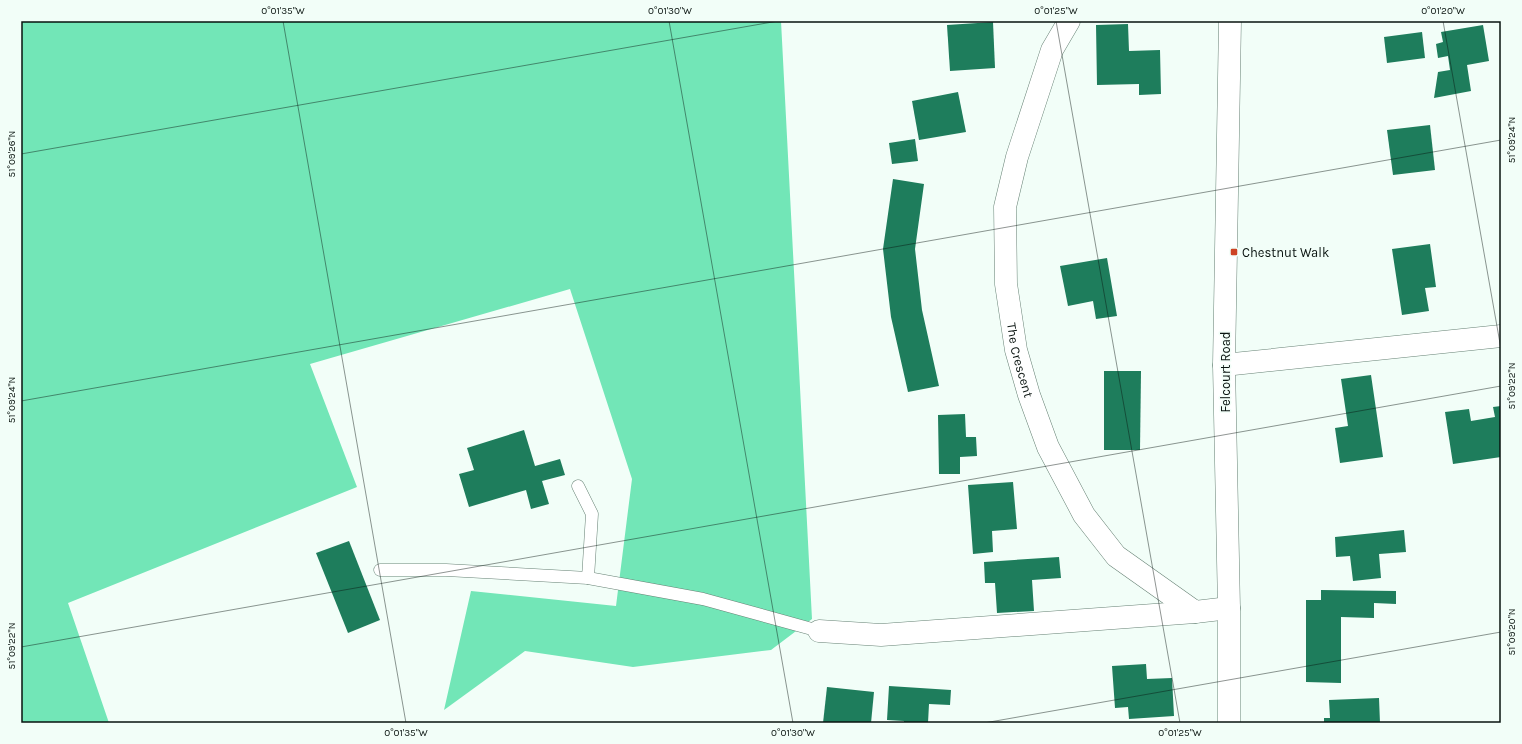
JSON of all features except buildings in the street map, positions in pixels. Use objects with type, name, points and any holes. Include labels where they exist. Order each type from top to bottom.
[{"type":"street","name":"The Crescent","points":[[1069,21],[1052,50],[1017,156],[1005,207],[1006,284],[1016,350],[1029,395],[1048,447],[1084,515],[1116,556],[1195,612]]},
{"type":"street","name":"Felcourt Road","points":[[1229,723],[1229,608],[1224,365],[1230,21]]},
{"type":"street","points":[[1224,365],[1501,336]]},
{"type":"street","points":[[819,631],[881,635],[1195,612],[1229,608]]},
{"type":"lane","points":[[578,486],[592,514],[588,578]]},
{"type":"lane","points":[[380,570],[446,570],[588,578],[703,599],[819,631]]},
{"type":"green space","points":[[21,21],[781,21],[812,619],[771,650],[633,667],[525,651],[444,710],[471,591],[616,606],[632,479],[570,289],[310,364],[357,487],[68,603],[109,723],[21,723]]},
{"type":"place","name":"Chestnut Walk","points":[[1234,252]]}]
